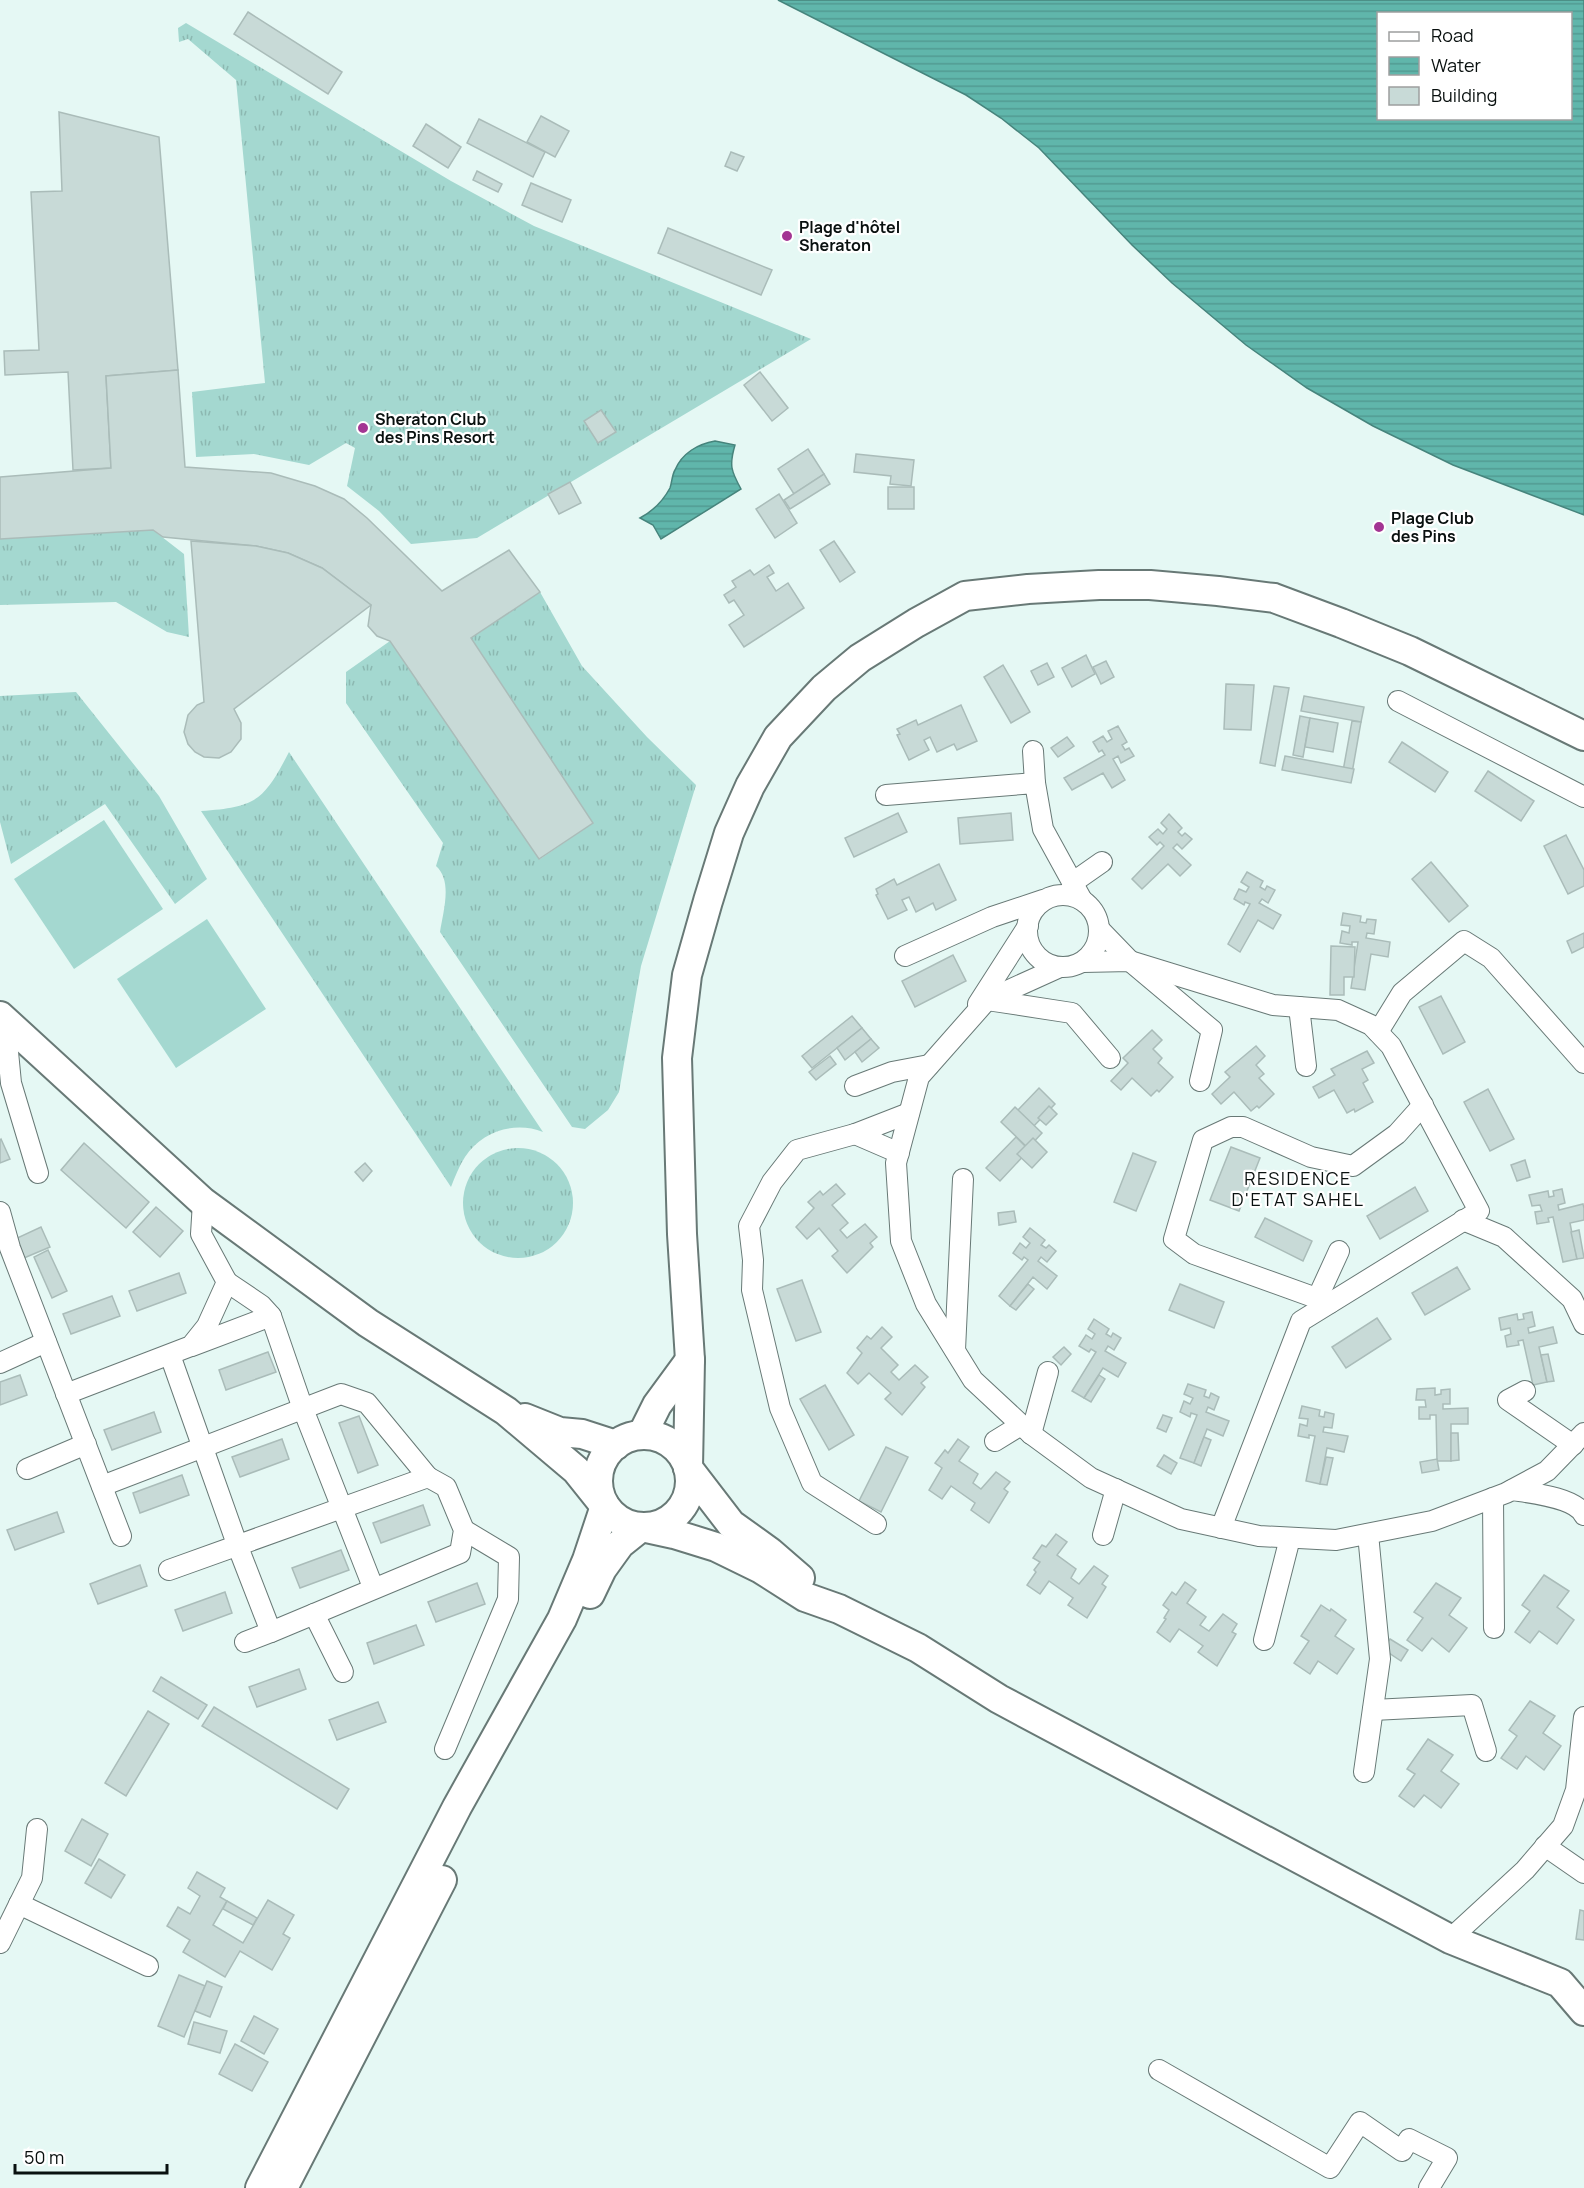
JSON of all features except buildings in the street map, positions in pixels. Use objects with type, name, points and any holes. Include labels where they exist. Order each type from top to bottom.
[{"type":"main road","points":[[283,2188],[469,1827],[576,1626],[602,1569],[620,1544],[641,1527],[655,1526],[669,1520],[680,1510],[687,1498],[690,1483],[688,1468],[690,1360],[682,1234],[676,1058],[687,975],[729,833],[750,786],[778,737],[824,688],[860,658],[965,596],[1028,589],[1140,585],[1274,598],[1410,651],[1584,736]]},
{"type":"main road","points":[[3,1018],[202,1202],[368,1323],[506,1411],[576,1470],[614,1516],[626,1524],[674,1534],[716,1547],[761,1569],[805,1597],[839,1609],[918,1648],[1010,1705],[1450,1939],[1560,1983],[1584,2011]]},
{"type":"main road","points":[[260,2188],[457,1807],[562,1618],[587,1560],[605,1505],[599,1492],[598,1479],[606,1454],[629,1440],[690,1360]]},
{"type":"main road","points":[[506,1411],[560,1432],[629,1440],[657,1437],[671,1444],[682,1455],[688,1468],[731,1524],[770,1552],[798,1577],[825,1595],[839,1609]]},
{"type":"street","points":[[1398,701],[1584,797]]},
{"type":"street","points":[[1033,751],[1035,783],[1043,829],[1082,900],[1097,918],[1100,930],[1095,948],[1083,962]]},
{"type":"street","points":[[886,795],[1035,783]]},
{"type":"street","points":[[1072,883],[1101,862]]},
{"type":"street","points":[[905,957],[992,917],[1048,898],[1059,895],[1082,900]]},
{"type":"street","points":[[1048,898],[1038,905],[1031,915],[1028,926],[1028,937],[1032,948],[1039,958],[1048,964],[1072,967],[1083,962],[1131,961],[1273,1005],[1338,1010],[1371,1025],[1391,1046],[1479,1210],[1323,1301],[1301,1321],[1221,1528]]},
{"type":"street","points":[[965,1024],[1028,926]]},
{"type":"street","points":[[1100,930],[1131,961],[1212,1030],[1200,1081]]},
{"type":"street","points":[[1378,1032],[1402,993],[1464,941],[1491,958],[1584,1063]]},
{"type":"street","points":[[1060,967],[987,1000],[929,1065],[919,1077],[896,1163],[901,1241],[926,1304],[973,1380],[1026,1430],[1091,1478],[1181,1519],[1258,1536],[1335,1540],[1432,1521],[1512,1490],[1547,1471],[1578,1439],[1508,1400],[1526,1391]]},
{"type":"street","points":[[987,1000],[1072,1012],[1110,1058]]},
{"type":"street","points":[[1299,1007],[1306,1066]]},
{"type":"street","points":[[3,1018],[11,1083],[38,1173]]},
{"type":"street","points":[[855,1086],[892,1072],[929,1065]]},
{"type":"street","points":[[1323,1301],[1194,1254],[1174,1239],[1203,1140],[1231,1127],[1243,1127],[1311,1157],[1353,1166],[1397,1134],[1423,1105]]},
{"type":"street","points":[[876,1524],[812,1483],[780,1408],[752,1290],[753,1260],[749,1226],[772,1182],[797,1150],[855,1134],[909,1113]]},
{"type":"street","points":[[855,1134],[899,1153]]},
{"type":"street","points":[[955,1350],[963,1179]]},
{"type":"street","points":[[202,1202],[201,1234],[227,1282],[261,1305],[271,1316],[303,1408],[373,1587]]},
{"type":"street","points":[[0,1212],[5,1250],[46,1342],[121,1536]]},
{"type":"street","points":[[1463,1220],[1504,1237],[1572,1299],[1584,1324]]},
{"type":"street","points":[[1323,1301],[1339,1251]]},
{"type":"street","points":[[191,1347],[207,1326],[227,1282]]},
{"type":"street","points":[[66,1394],[271,1316]]},
{"type":"street","points":[[0,1363],[46,1342]]},
{"type":"street","points":[[170,1355],[238,1547],[271,1632]]},
{"type":"street","points":[[995,1442],[1026,1430],[1048,1372]]},
{"type":"street","points":[[102,1486],[341,1394],[367,1403],[428,1477],[446,1487],[464,1530],[460,1553],[373,1587],[245,1642]]},
{"type":"street","points":[[27,1469],[86,1444]]},
{"type":"street","points":[[169,1570],[428,1477]]},
{"type":"street","points":[[1103,1535],[1116,1489]]},
{"type":"street","points":[[1512,1490],[1552,1497],[1581,1508],[1584,1515]]},
{"type":"street","points":[[1493,1498],[1494,1628]]},
{"type":"street","points":[[446,1749],[508,1599],[509,1557],[464,1530]]},
{"type":"street","points":[[1364,1772],[1380,1659],[1368,1534]]},
{"type":"street","points":[[1264,1640],[1290,1538]]},
{"type":"street","points":[[314,1614],[343,1672]]},
{"type":"street","points":[[1373,1710],[1472,1705],[1486,1751]]},
{"type":"street","points":[[1450,1939],[1525,1870],[1563,1826],[1576,1790],[1582,1764],[1584,1717]]},
{"type":"street","points":[[0,1943],[32,1878],[37,1829]]},
{"type":"street","points":[[1545,1846],[1584,1873]]},
{"type":"street","points":[[19,1904],[148,1966]]},
{"type":"street","points":[[1159,2070],[1330,2168],[1360,2122],[1402,2151],[1410,2139],[1447,2158],[1429,2188]]},
{"type":"green space","points":[[186,23],[451,181],[534,226],[811,339],[477,538],[411,544],[379,511],[347,486],[355,448],[346,443],[309,465],[254,454],[196,457],[192,392],[265,383],[236,80],[188,39],[179,42],[178,28]]},
{"type":"green space","points":[[153,530],[184,554],[189,637],[167,632],[116,602],[0,605],[0,539]]},
{"type":"green space","points":[[540,592],[582,666],[647,737],[696,785],[641,966],[619,1092],[608,1110],[585,1129],[572,1127],[440,932],[446,888],[441,872],[436,866],[443,843],[346,703],[346,672],[390,641],[540,859],[593,823],[471,638]]},
{"type":"green space","points":[[76,692],[159,796],[207,879],[175,904],[105,804],[11,864],[0,822],[0,696]]},
{"type":"green space","points":[[289,752],[543,1132],[510,1128],[490,1135],[472,1148],[465,1157],[451,1187],[201,811],[235,807],[257,798],[273,781]]},
{"type":"green space","points":[[104,820],[163,909],[74,969],[14,879]]},
{"type":"green space","points":[[207,919],[266,1009],[176,1068],[117,979]]},
{"type":"green space","points":[[518,1148],[539,1152],[557,1164],[569,1182],[573,1203],[569,1224],[557,1242],[539,1254],[518,1258],[497,1254],[479,1242],[467,1224],[463,1203],[467,1182],[479,1164],[497,1152]]},
{"type":"water","points":[[778,0],[1584,0],[1584,515],[1453,465],[1373,426],[1307,388],[1246,345],[1172,283],[1132,245],[1039,148],[1001,118],[966,95]]},
{"type":"water","points":[[715,441],[735,445],[732,468],[741,489],[661,539],[653,525],[640,518],[664,497],[670,488],[678,464],[686,454],[703,444]]},
{"type":"place","name":"Plage d'hôtel Sheraton","points":[[787,236]]},
{"type":"place","name":"Sheraton Club des Pins Resort","points":[[363,428]]},
{"type":"place","name":"Plage Club des Pins","points":[[1379,527]]},
{"type":"district","name":"RESIDENCE D'ETAT SAHEL","points":[[1298,1188]]}]
